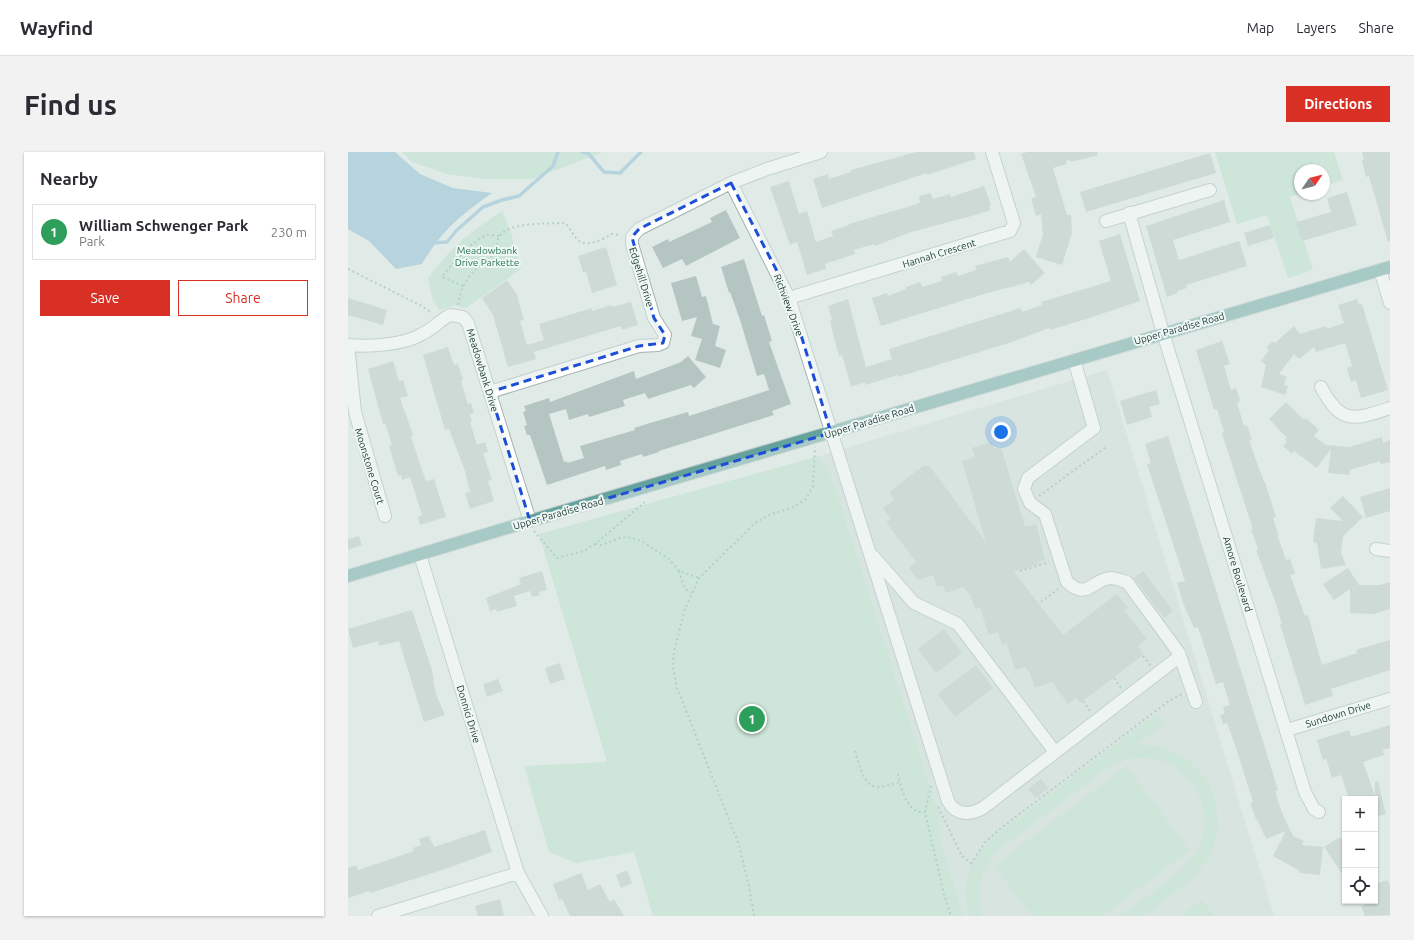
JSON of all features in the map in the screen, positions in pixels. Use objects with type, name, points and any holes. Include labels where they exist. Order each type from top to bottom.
[{"type":"main road","name":"Upper Paradise Road","points":[[348,576],[530,520],[831,433],[1385,268]]},
{"type":"street","name":"Edgehill Drive","points":[[490,392],[639,346],[658,346],[663,343],[665,335],[654,318],[632,244],[632,237],[639,229],[732,183],[767,169],[821,152]]},
{"type":"street","name":"Hannah Crescent","points":[[789,298],[1010,231],[1014,223],[992,152]]},
{"type":"street","name":"Richview Drive","points":[[732,183],[789,298],[950,805],[956,811],[965,814],[976,811],[1055,752]]},
{"type":"street","points":[[1106,221],[1210,190]]},
{"type":"street","name":"Amore Boulevard","points":[[1129,213],[1163,333],[1307,798],[1319,812]]},
{"type":"street","points":[[1385,268],[1390,303]]},
{"type":"street","points":[[348,345],[368,346],[402,341],[420,336],[434,327],[442,319],[450,315],[457,314]]},
{"type":"street","name":"Meadowbank Drive","points":[[457,314],[463,317],[468,323],[530,520]]},
{"type":"street","name":"Moonstone Court","points":[[348,345],[355,412],[385,516]]},
{"type":"street","points":[[1074,360],[1094,428],[1028,478],[1024,489],[1030,503],[1045,514],[1067,582],[1074,588],[1083,590],[1111,578],[1127,582],[1180,656],[1196,702]]},
{"type":"street","points":[[1321,387],[1328,400],[1340,412],[1352,418],[1362,418],[1390,408]]},
{"type":"street","points":[[1376,549],[1390,551]]},
{"type":"street","points":[[869,552],[914,603],[958,624],[1055,752],[1180,656]]},
{"type":"street","name":"Donnici Drive","points":[[420,555],[518,873],[542,916]]},
{"type":"street","name":"Sundown Drive","points":[[1287,730],[1390,699]]},
{"type":"street","points":[[378,916],[518,873]]},
{"type":"path","points":[[457,314],[459,295],[463,286],[478,266],[497,252],[498,238],[504,231],[516,226],[565,223],[579,240],[589,243],[603,240],[612,234],[632,237]]},
{"type":"path","points":[[463,286],[442,276],[455,260],[487,235],[500,236]]},
{"type":"path","points":[[348,269],[420,305],[442,319]]},
{"type":"path","points":[[754,916],[749,886],[738,842],[677,688],[673,668],[674,651],[690,594],[699,578],[755,523],[769,515],[794,507],[806,499],[813,486],[816,450],[814,438]]},
{"type":"path","points":[[1030,503],[1106,446]]},
{"type":"path","points":[[530,520],[535,533],[557,558],[584,551],[595,544],[645,502]]},
{"type":"path","points":[[595,544],[602,545],[622,537],[632,538],[643,542],[669,559],[679,571],[683,585],[690,594]]},
{"type":"path","points":[[1020,571],[1060,559]]},
{"type":"path","points":[[679,571],[699,578]]},
{"type":"path","points":[[1041,602],[1067,582]]},
{"type":"path","points":[[946,795],[939,802],[939,811],[962,856],[972,864],[984,842],[1001,828],[1169,701],[1192,690]]},
{"type":"path","points":[[855,751],[865,778],[870,785],[878,787],[900,782]]},
{"type":"path","points":[[939,773],[932,783],[925,812],[944,894],[951,916]]},
{"type":"path","points":[[898,774],[909,804],[916,811],[925,812]]},
{"type":"highlighted area","points":[[731,183],[779,275],[797,322],[831,433],[530,521],[490,392],[639,346],[663,343],[665,335],[654,318],[632,237],[639,229]]},
{"type":"shaded area","points":[[1107,370],[1274,916],[963,916],[942,846],[939,815],[832,477],[819,456]]},
{"type":"green space","points":[[402,152],[603,152],[533,179],[485,179],[447,174],[412,162]]},
{"type":"green space","points":[[1215,152],[1334,152],[1343,180],[1330,184],[1330,164],[1294,164],[1294,196],[1290,197],[1313,270],[1288,278],[1267,215],[1237,224]]},
{"type":"green space","name":"Meadowbank Drive Parkette","points":[[502,211],[511,233],[521,269],[466,308],[455,305],[439,310],[432,297],[428,278],[453,249],[480,226]]},
{"type":"green space","points":[[819,456],[832,477],[939,815],[942,846],[963,916],[653,916],[634,852],[576,863],[549,852],[524,766],[607,762],[539,534]]},
{"type":"green space","points":[[1157,714],[1164,724],[1137,744],[1162,747],[1186,758],[1205,777],[1216,801],[1218,829],[1211,854],[1196,876],[1143,916],[1120,916],[1163,885],[1184,867],[1198,849],[1204,828],[1204,817],[1199,795],[1187,777],[1179,770],[1164,762],[1133,758],[1101,772],[1003,846],[989,862],[982,878],[979,895],[982,916],[969,916],[966,893],[970,872],[973,863],[979,854],[994,836]]},
{"type":"green space","points":[[1126,766],[1189,850],[1102,916],[1032,916],[994,866]]},
{"type":"green space","points":[[1202,900],[1214,916],[1182,916]]},
{"type":"water","points":[[348,152],[395,152],[420,174],[453,188],[492,193],[452,224],[429,252],[422,264],[396,269],[369,241],[348,229]]},
{"type":"building","points":[[916,152],[974,152],[976,159],[927,175],[927,173],[822,208],[813,179],[828,174],[829,179],[851,172],[851,170]]},
{"type":"building","points":[[1027,152],[1097,152],[1098,155],[1071,162],[1070,160],[1066,161],[1067,164],[1053,168],[1067,215],[1071,215],[1072,233],[1062,265],[1036,257],[1043,234],[1041,214],[1036,216],[1031,199],[1036,197],[1021,154]]},
{"type":"building","points":[[1362,152],[1390,152],[1390,241],[1388,242],[1369,176],[1366,177],[1362,160],[1364,159]]},
{"type":"building","points":[[1210,153],[1216,173],[1086,212],[1080,192]]},
{"type":"building","points":[[789,181],[799,214],[807,211],[816,242],[833,236],[831,231],[849,224],[917,204],[920,202],[919,196],[930,193],[933,199],[950,194],[951,197],[984,186],[991,205],[989,205],[990,210],[979,214],[911,232],[875,246],[874,244],[854,250],[855,254],[825,264],[826,269],[807,275],[797,242],[790,245],[770,187]]},
{"type":"building","points":[[1347,192],[1357,225],[1302,241],[1296,222],[1331,212],[1328,200],[1330,200],[1330,197]]},
{"type":"building","points":[[1224,200],[1230,222],[1173,240],[1179,260],[1239,241],[1247,266],[1186,285],[1187,288],[1177,291],[1178,293],[1167,297],[1146,226]]},
{"type":"building","points":[[726,210],[740,238],[686,266],[682,259],[663,268],[652,247],[668,239],[669,242],[712,222],[710,218]]},
{"type":"building","points":[[1270,225],[1274,238],[1248,246],[1244,233]]},
{"type":"building","points":[[1120,234],[1140,301],[1050,330],[1049,328],[1009,343],[898,377],[898,375],[865,385],[865,382],[851,387],[842,355],[839,356],[830,321],[832,320],[828,306],[848,299],[866,367],[892,359],[889,349],[1020,308],[1022,312],[1042,305],[1041,302],[1111,281],[1099,241]]},
{"type":"building","points":[[606,247],[617,285],[592,293],[586,272],[583,272],[578,256]]},
{"type":"building","points":[[1024,249],[1045,273],[1031,285],[1029,282],[984,294],[881,326],[872,298],[887,293],[888,296],[920,282],[922,287],[942,281],[941,277],[956,272],[958,276],[976,270],[975,266],[1008,257],[1010,262]]},
{"type":"building","points":[[744,259],[762,316],[764,315],[772,341],[769,342],[791,404],[772,411],[774,415],[643,457],[642,454],[620,461],[621,465],[606,470],[605,466],[547,485],[530,435],[527,435],[524,426],[527,425],[523,412],[526,411],[524,406],[549,398],[550,402],[634,371],[636,379],[681,362],[688,356],[706,377],[694,388],[691,385],[648,399],[645,393],[623,400],[625,406],[589,417],[588,414],[569,420],[566,409],[549,414],[564,462],[567,461],[567,463],[584,458],[580,446],[635,430],[634,428],[688,412],[689,416],[769,390],[764,374],[757,376],[740,320],[730,292],[729,293],[721,267]]},
{"type":"building","points":[[696,276],[702,297],[706,296],[713,324],[720,326],[715,346],[726,350],[720,368],[695,360],[702,339],[691,336],[697,317],[682,321],[671,283]]},
{"type":"building","points":[[507,280],[517,295],[524,320],[520,321],[527,345],[544,340],[539,324],[592,308],[592,311],[611,305],[612,307],[631,302],[638,325],[622,330],[621,326],[534,352],[536,359],[508,367],[493,315],[482,298]]},
{"type":"building","points":[[348,298],[387,310],[383,325],[348,315]]},
{"type":"building","points":[[1357,299],[1359,305],[1362,304],[1388,390],[1361,398],[1356,380],[1351,382],[1347,368],[1352,366],[1345,343],[1316,352],[1314,347],[1299,359],[1294,354],[1279,374],[1287,377],[1284,385],[1288,386],[1285,395],[1261,387],[1266,365],[1261,361],[1269,350],[1266,348],[1272,341],[1275,343],[1294,326],[1300,334],[1326,326],[1327,329],[1344,323],[1338,305]]},
{"type":"building","points":[[1222,341],[1230,364],[1224,366],[1231,390],[1236,388],[1240,401],[1237,403],[1244,426],[1247,425],[1252,440],[1249,441],[1265,482],[1276,517],[1273,518],[1279,536],[1278,537],[1286,560],[1290,559],[1295,574],[1290,575],[1305,616],[1308,615],[1322,665],[1357,653],[1356,650],[1390,640],[1390,670],[1331,689],[1333,696],[1305,705],[1280,624],[1282,624],[1276,604],[1256,550],[1258,549],[1251,529],[1253,529],[1222,433],[1224,432],[1217,409],[1214,410],[1196,350]]},
{"type":"building","points":[[448,347],[454,365],[458,364],[463,380],[461,381],[468,404],[471,403],[474,413],[470,414],[472,422],[470,422],[477,445],[485,442],[488,452],[483,453],[492,480],[488,481],[494,501],[470,509],[465,493],[470,492],[465,471],[449,429],[445,430],[423,355]]},
{"type":"building","points":[[393,361],[399,381],[403,380],[408,396],[400,398],[413,435],[411,436],[418,458],[426,481],[434,479],[446,517],[420,525],[418,517],[422,515],[410,477],[402,480],[401,475],[398,476],[389,446],[392,445],[385,423],[383,424],[368,369]]},
{"type":"building","points":[[1156,390],[1160,404],[1149,407],[1152,417],[1127,425],[1120,401]]},
{"type":"building","points":[[1286,402],[1304,420],[1306,418],[1319,430],[1314,436],[1326,445],[1349,447],[1382,437],[1383,443],[1390,440],[1390,462],[1381,464],[1380,461],[1350,470],[1350,475],[1328,473],[1331,449],[1317,468],[1294,451],[1292,454],[1283,446],[1287,442],[1285,440],[1287,438],[1269,419]]},
{"type":"building","points":[[1168,436],[1278,790],[1275,791],[1282,813],[1293,836],[1304,841],[1302,845],[1323,847],[1320,875],[1300,873],[1300,871],[1273,856],[1286,831],[1266,839],[1250,803],[1253,802],[1234,742],[1227,723],[1223,724],[1220,715],[1225,713],[1223,707],[1230,705],[1223,682],[1216,684],[1198,627],[1194,628],[1183,603],[1177,583],[1185,581],[1147,464],[1151,463],[1145,444]]},
{"type":"building","points":[[992,442],[994,449],[1001,447],[1025,527],[1036,524],[1045,560],[1037,562],[1038,564],[1014,572],[1063,635],[1117,594],[1128,608],[1124,610],[1147,639],[1138,646],[1144,654],[1080,703],[1076,698],[1068,704],[1052,682],[1035,688],[1030,673],[1025,667],[1015,670],[1007,644],[1002,645],[998,632],[989,635],[980,608],[975,609],[971,596],[963,587],[946,593],[943,585],[937,587],[933,575],[918,580],[909,568],[916,562],[886,522],[891,519],[883,508],[894,500],[889,492],[923,466],[928,466],[986,542],[962,461],[975,457],[972,448]]},
{"type":"building","points":[[1390,488],[1390,511],[1366,518],[1360,497]]},
{"type":"building","points":[[1343,496],[1363,517],[1343,536],[1341,553],[1346,565],[1321,569],[1317,543],[1313,542],[1316,518],[1343,521],[1330,508]]},
{"type":"building","points":[[359,536],[362,545],[348,550],[348,539]]},
{"type":"building","points":[[1348,568],[1359,585],[1380,585],[1390,582],[1390,609],[1373,614],[1350,613],[1350,589],[1334,600],[1323,584]]},
{"type":"building","points":[[542,571],[547,590],[539,592],[540,595],[532,597],[530,591],[514,596],[517,606],[497,612],[496,609],[490,611],[486,598],[521,584],[519,578]]},
{"type":"building","points":[[1143,571],[1173,611],[1164,618],[1134,578]]},
{"type":"building","points":[[412,610],[431,667],[437,697],[445,715],[424,722],[399,641],[379,646],[378,641],[353,648],[348,629]]},
{"type":"building","points":[[944,629],[962,653],[936,673],[918,649]]},
{"type":"building","points":[[560,663],[565,679],[550,684],[545,668]]},
{"type":"building","points":[[976,665],[993,688],[955,717],[938,694]]},
{"type":"building","points":[[498,679],[503,691],[487,697],[483,684]]},
{"type":"building","points":[[1390,725],[1390,748],[1383,750],[1384,755],[1363,762],[1375,796],[1348,796],[1341,775],[1332,778],[1326,758],[1323,760],[1317,740],[1349,730],[1351,737]]},
{"type":"building","points":[[1041,779],[1048,788],[1036,798],[1028,789]]},
{"type":"building","points":[[1378,781],[1386,814],[1378,816],[1378,796],[1375,796],[1375,782]]},
{"type":"building","points":[[485,830],[492,852],[370,893],[369,891],[348,898],[348,868],[356,865],[358,870],[414,851],[413,848],[421,845],[419,839],[429,836],[434,847]]},
{"type":"building","points":[[1340,837],[1342,840],[1342,874],[1324,847]]},
{"type":"building","points":[[627,870],[632,883],[621,888],[616,875]]},
{"type":"building","points":[[581,873],[588,890],[600,884],[610,902],[614,899],[624,916],[570,916],[562,899],[559,900],[553,884]]},
{"type":"building","points":[[1388,880],[1390,887],[1390,915],[1365,916],[1361,906],[1367,904],[1378,904],[1378,883]]},
{"type":"building","points":[[500,899],[504,916],[478,916],[475,906]]},
{"type":"waterway","points":[[431,243],[447,242],[456,231],[483,207],[519,196],[553,166],[558,152]]},
{"type":"waterway","points":[[582,152],[588,153],[604,172],[620,173],[641,152]]},
{"type":"place","name":"William Schwenger Park","points":[[752,719]]}]
